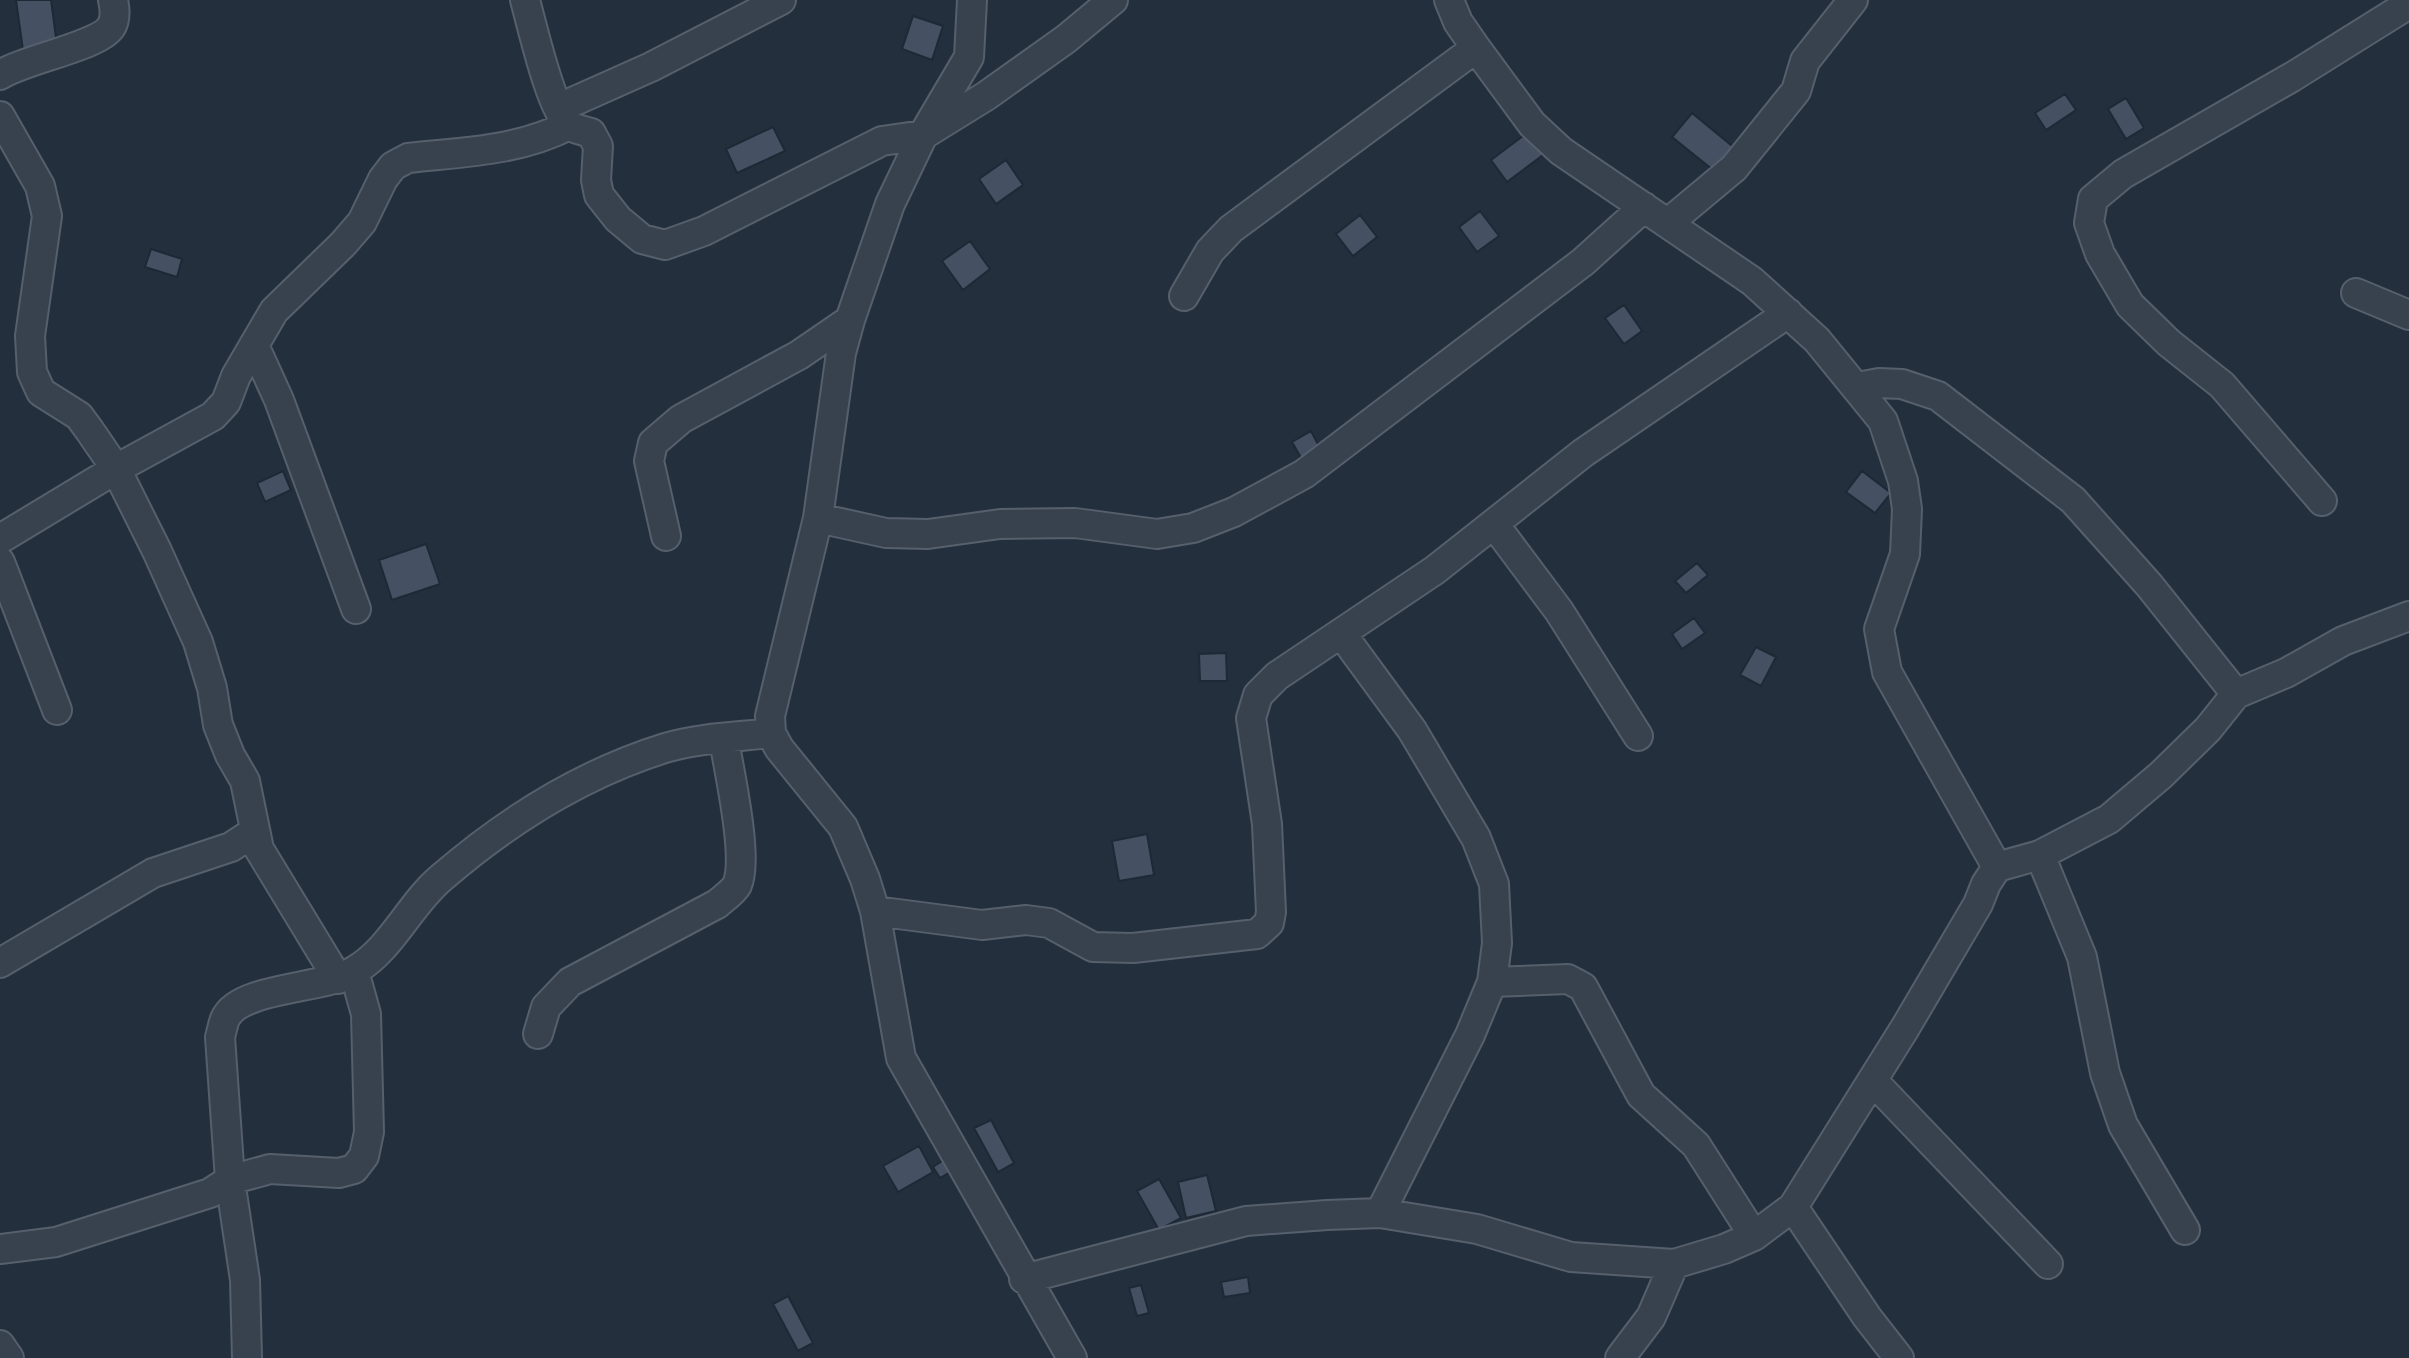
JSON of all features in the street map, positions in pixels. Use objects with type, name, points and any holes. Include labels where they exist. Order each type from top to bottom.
[{"type":"street","points":[[0,75],[17,64],[97,39],[111,27],[116,14],[113,0]]},
{"type":"street","points":[[525,0],[547,79],[564,117],[591,133],[598,146],[596,180],[599,195],[618,219],[642,239],[666,245],[704,231],[882,141],[923,135],[1032,64],[1113,0]]},
{"type":"street","points":[[0,539],[116,469],[213,416],[226,402],[236,376],[274,311],[362,222],[393,166],[408,158],[512,147],[542,139],[564,117],[651,67],[781,0]]},
{"type":"street","points":[[972,0],[969,57],[923,135],[890,204],[850,320],[841,353],[818,519],[770,716],[771,733],[843,827],[875,911],[901,1058],[1024,1279],[1072,1358]]},
{"type":"street","points":[[1449,0],[1476,48],[1532,124],[1561,151],[1752,281],[1817,340],[1883,421],[1903,481],[1908,509],[1905,554],[1879,629],[1887,672],[1997,867]]},
{"type":"street","points":[[1668,223],[1734,168],[1796,91],[1805,61],[1853,0]]},
{"type":"street","points":[[2322,501],[2222,384],[2169,343],[2130,305],[2100,254],[2089,223],[2093,199],[2123,174],[2292,77],[2409,4]]},
{"type":"street","points":[[1184,296],[1210,251],[1231,229],[1476,48]]},
{"type":"street","points":[[0,116],[40,186],[47,216],[30,336],[32,372],[41,392],[79,416],[116,469],[198,642],[212,688],[218,725],[230,755],[245,781],[254,832],[271,869],[346,975],[366,1014],[369,1132],[364,1156],[354,1169],[339,1173],[270,1169],[230,1181],[210,1193],[56,1242],[0,1250]]},
{"type":"street","points":[[818,519],[886,533],[928,534],[1000,524],[1062,523],[1157,534],[1193,528],[1234,512],[1304,474],[1573,270],[1644,207]]},
{"type":"street","points":[[2356,293],[2409,315]]},
{"type":"street","points":[[875,911],[982,925],[1026,920],[1049,923],[1093,947],[1133,948],[1257,934],[1269,923],[1271,912],[1268,824],[1251,718],[1258,695],[1277,676],[1435,570],[1583,453],[1788,313]]},
{"type":"street","points":[[666,536],[649,461],[653,443],[681,419],[799,355],[850,320]]},
{"type":"street","points":[[254,345],[278,400],[356,610]]},
{"type":"street","points":[[1858,387],[1879,383],[1902,384],[1938,396],[2073,500],[2149,585],[2236,694]]},
{"type":"street","points":[[1494,524],[1559,611],[1638,736]]},
{"type":"street","points":[[0,562],[57,710]]},
{"type":"street","points":[[1024,1279],[1246,1221],[1380,1213],[1477,1229],[1571,1257],[1674,1264],[1724,1249],[1754,1236],[1793,1207],[1873,1081],[1978,904],[1997,867],[2040,855],[2109,819],[2171,766],[2208,729],[2236,694],[2286,673],[2343,641],[2409,616]]},
{"type":"street","points":[[1341,634],[1412,730],[1476,838],[1494,884],[1497,943],[1492,982],[1470,1035],[1380,1213]]},
{"type":"street","points":[[247,1358],[245,1280],[230,1181],[220,1037],[227,1015],[242,1002],[346,975],[373,958],[439,879],[511,823],[592,775],[668,747],[771,733]]},
{"type":"street","points":[[538,1034],[546,1007],[570,982],[717,904],[736,888],[741,871],[739,836],[724,739]]},
{"type":"street","points":[[0,962],[153,873],[231,847],[254,832]]},
{"type":"street","points":[[2040,855],[2082,957],[2105,1073],[2123,1125],[2185,1230]]},
{"type":"street","points":[[1492,982],[1568,979],[1583,987],[1641,1095],[1696,1145],[1754,1236]]},
{"type":"street","points":[[1873,1081],[2048,1264]]},
{"type":"street","points":[[1793,1207],[1867,1317],[1899,1358]]},
{"type":"street","points":[[1620,1358],[1651,1317],[1674,1264]]},
{"type":"street","points":[[0,1345],[9,1358]]},
{"type":"building","points":[[16,0],[51,0],[57,45],[23,50]]},
{"type":"building","points":[[913,16],[943,26],[932,60],[902,49]]},
{"type":"building","points":[[2065,94],[2076,110],[2046,130],[2035,113]]},
{"type":"building","points":[[2126,98],[2144,128],[2126,139],[2108,109]]},
{"type":"building","points":[[1692,113],[1737,150],[1718,174],[1672,137]]},
{"type":"building","points":[[773,127],[785,151],[737,173],[726,149]]},
{"type":"building","points":[[1531,130],[1547,152],[1507,182],[1491,160]]},
{"type":"building","points":[[1006,160],[1023,185],[996,204],[979,179]]},
{"type":"building","points":[[1480,211],[1499,236],[1477,252],[1459,227]]},
{"type":"building","points":[[1360,215],[1377,237],[1353,256],[1336,234]]},
{"type":"building","points":[[970,241],[990,269],[963,290],[942,261]]},
{"type":"building","points":[[151,249],[182,259],[177,277],[145,267]]},
{"type":"building","points":[[1624,305],[1642,331],[1624,344],[1605,318]]},
{"type":"building","points":[[1311,431],[1322,452],[1304,463],[1292,442]]},
{"type":"building","points":[[283,471],[291,490],[265,502],[257,483]]},
{"type":"building","points":[[1862,471],[1891,493],[1875,513],[1846,492]]},
{"type":"building","points":[[426,544],[440,584],[392,600],[379,560]]},
{"type":"building","points":[[1697,563],[1708,575],[1686,593],[1675,581]]},
{"type":"building","points":[[1694,618],[1705,633],[1682,649],[1672,634]]},
{"type":"building","points":[[1756,647],[1776,657],[1761,686],[1740,675]]},
{"type":"building","points":[[1226,653],[1227,681],[1200,681],[1199,654]]},
{"type":"building","points":[[1147,834],[1154,875],[1119,881],[1112,841]]},
{"type":"building","points":[[991,1120],[1014,1163],[998,1172],[974,1128]]},
{"type":"building","points":[[919,1146],[933,1172],[898,1192],[883,1166]]},
{"type":"building","points":[[951,1155],[959,1167],[940,1178],[933,1167]]},
{"type":"building","points":[[1207,1175],[1216,1211],[1186,1218],[1178,1182]]},
{"type":"building","points":[[1159,1179],[1181,1218],[1159,1230],[1137,1191]]},
{"type":"building","points":[[1248,1277],[1250,1293],[1224,1297],[1221,1282]]},
{"type":"building","points":[[1141,1285],[1149,1313],[1137,1316],[1129,1288]]},
{"type":"building","points":[[788,1296],[813,1343],[798,1351],[773,1304]]}]
